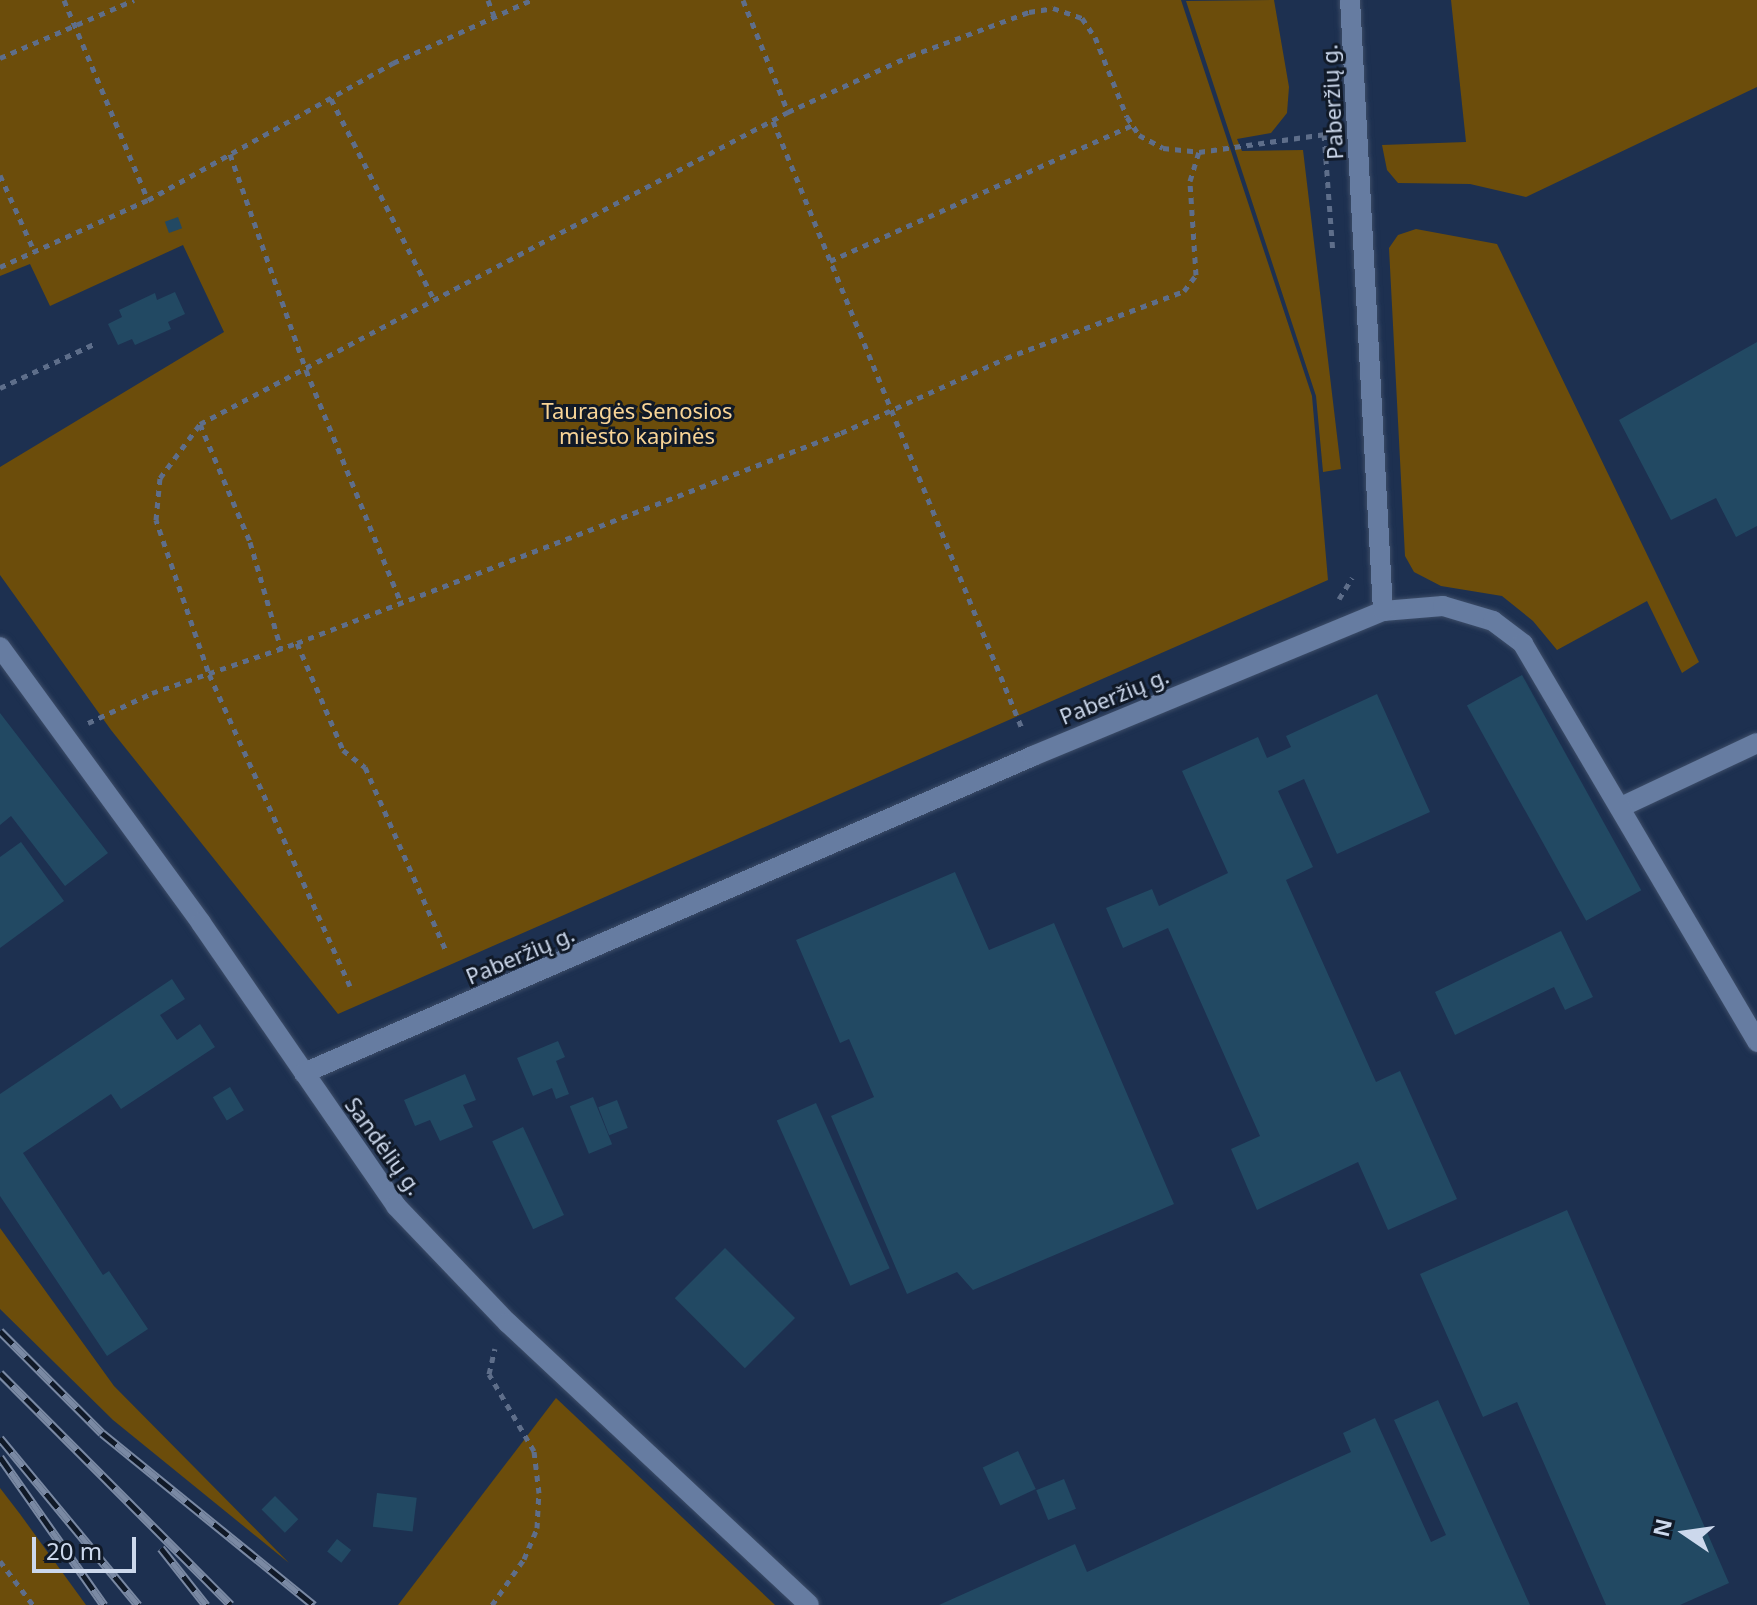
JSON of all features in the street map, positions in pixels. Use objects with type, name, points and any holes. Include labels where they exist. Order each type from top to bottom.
[{"type":"street","name":"Paberžių g.","points":[[304,1073],[1033,756],[1383,611],[1350,0]]},
{"type":"street","points":[[1383,611],[1443,606],[1493,621],[1523,644],[1757,1042]]},
{"type":"street","name":"Sandėlių g.","points":[[0,647],[66,735],[396,1206],[508,1323],[809,1605]]},
{"type":"street","points":[[1621,807],[1757,743]]},
{"type":"path","points":[[64,0],[148,200]]},
{"type":"path","points":[[0,58],[134,0]]},
{"type":"path","points":[[488,0],[494,16]]},
{"type":"path","points":[[0,267],[148,200],[331,99],[531,0]]},
{"type":"path","points":[[743,0],[788,112]]},
{"type":"path","points":[[350,986],[208,671],[156,520],[160,478],[200,424],[788,112],[910,56],[1053,8],[1082,18],[1095,37],[1132,125],[1163,148],[1199,152],[1358,131]]},
{"type":"path","points":[[331,99],[434,299]]},
{"type":"path","points":[[773,121],[1033,756]]},
{"type":"path","points":[[830,261],[1132,125]]},
{"type":"path","points":[[1324,134],[1333,260]]},
{"type":"path","points":[[66,735],[101,715],[208,671],[281,649],[401,603],[1184,291],[1196,275],[1190,181],[1199,152]]},
{"type":"path","points":[[230,154],[306,370],[401,603]]},
{"type":"path","points":[[0,175],[35,253]]},
{"type":"path","points":[[0,388],[94,344]]},
{"type":"path","points":[[200,424],[250,542],[281,649]]},
{"type":"path","points":[[1334,605],[1350,586],[1353,573]]},
{"type":"path","points":[[297,643],[343,750],[365,767],[446,951]]},
{"type":"path","points":[[492,1605],[533,1538],[539,1493],[534,1451],[489,1374],[508,1323]]},
{"type":"path","points":[[0,1561],[33,1605]]},
{"type":"green space","name":"Tauragės Senosios miesto kapinės","points":[[0,0],[1181,0],[1312,396],[1328,580],[338,1014],[111,730],[0,575],[0,467],[224,332],[183,245],[50,306],[30,264],[0,276]]},
{"type":"green space","points":[[1274,0],[1289,87],[1287,113],[1271,133],[1237,139],[1242,151],[1303,150],[1341,469],[1323,472],[1316,396],[1186,1]]},
{"type":"green space","points":[[1451,0],[1757,0],[1757,87],[1526,197],[1470,184],[1398,183],[1387,170],[1382,145],[1466,142]]},
{"type":"green space","points":[[1416,229],[1497,244],[1699,662],[1682,673],[1647,601],[1557,650],[1533,621],[1502,596],[1441,586],[1414,572],[1405,556],[1389,248],[1398,235]]},
{"type":"green space","points":[[0,1228],[114,1386],[289,1563],[113,1420],[0,1309]]},
{"type":"green space","points":[[556,1398],[775,1605],[398,1605]]},
{"type":"green space","points":[[0,1488],[20,1514],[86,1605],[0,1605]]},
{"type":"building","points":[[178,217],[182,228],[169,233],[165,222]]},
{"type":"building","points":[[175,292],[185,314],[168,322],[171,329],[135,345],[132,339],[118,345],[108,324],[122,317],[119,310],[155,293],[157,300]]},
{"type":"building","points":[[1757,342],[1757,526],[1736,537],[1716,498],[1671,520],[1619,420]]},
{"type":"building","points":[[1522,675],[1641,890],[1586,921],[1467,706]]},
{"type":"building","points":[[1377,694],[1430,812],[1337,854],[1304,779],[1278,791],[1313,867],[1286,880],[1376,1082],[1400,1071],[1457,1199],[1388,1230],[1358,1162],[1257,1210],[1231,1149],[1260,1136],[1168,928],[1123,948],[1106,908],[1152,889],[1159,906],[1228,873],[1182,771],[1258,737],[1267,758],[1291,747],[1286,736]]},
{"type":"building","points":[[0,713],[108,853],[65,886],[11,816],[0,825]]},
{"type":"building","points":[[21,842],[64,901],[0,948],[0,857]]},
{"type":"building","points":[[955,872],[989,950],[1054,923],[1174,1204],[973,1290],[957,1272],[907,1294],[831,1116],[874,1097],[849,1039],[840,1043],[796,940]]},
{"type":"building","points":[[1561,931],[1593,997],[1565,1010],[1554,987],[1455,1035],[1435,992]]},
{"type":"building","points":[[172,979],[185,999],[160,1015],[177,1040],[200,1024],[215,1047],[121,1109],[111,1094],[23,1153],[103,1275],[109,1271],[148,1329],[107,1356],[0,1196],[0,1094]]},
{"type":"building","points":[[558,1041],[565,1057],[556,1061],[569,1094],[556,1099],[552,1088],[533,1096],[517,1058]]},
{"type":"building","points":[[465,1074],[476,1100],[463,1105],[473,1127],[440,1141],[430,1120],[415,1126],[404,1100]]},
{"type":"building","points":[[230,1087],[244,1110],[227,1120],[213,1097]]},
{"type":"building","points":[[593,1097],[612,1144],[589,1154],[570,1106]]},
{"type":"building","points":[[617,1100],[628,1128],[609,1135],[598,1107]]},
{"type":"building","points":[[816,1103],[890,1268],[850,1286],[777,1120]]},
{"type":"building","points":[[523,1127],[564,1215],[533,1229],[492,1141]]},
{"type":"building","points":[[1567,1210],[1729,1583],[1680,1605],[1606,1605],[1517,1402],[1483,1417],[1420,1274]]},
{"type":"building","points":[[725,1248],[795,1318],[745,1368],[675,1298]]},
{"type":"building","points":[[1438,1400],[1530,1605],[939,1605],[1075,1544],[1087,1572],[1351,1452],[1343,1433],[1375,1418],[1431,1542],[1446,1535],[1394,1420]]},
{"type":"building","points":[[1018,1451],[1036,1489],[1000,1506],[983,1467]]},
{"type":"building","points":[[1064,1479],[1076,1509],[1048,1520],[1036,1490]]},
{"type":"building","points":[[377,1493],[417,1498],[413,1532],[373,1527]]},
{"type":"building","points":[[275,1496],[298,1519],[285,1533],[262,1509]]},
{"type":"building","points":[[337,1539],[351,1550],[341,1563],[327,1552]]},
{"type":"railway","points":[[0,1331],[102,1433],[314,1605]]},
{"type":"railway","points":[[0,1373],[231,1605]]},
{"type":"railway","points":[[0,1438],[138,1605]]},
{"type":"railway","points":[[0,1457],[104,1605]]},
{"type":"railway","points":[[161,1548],[206,1605]]}]
